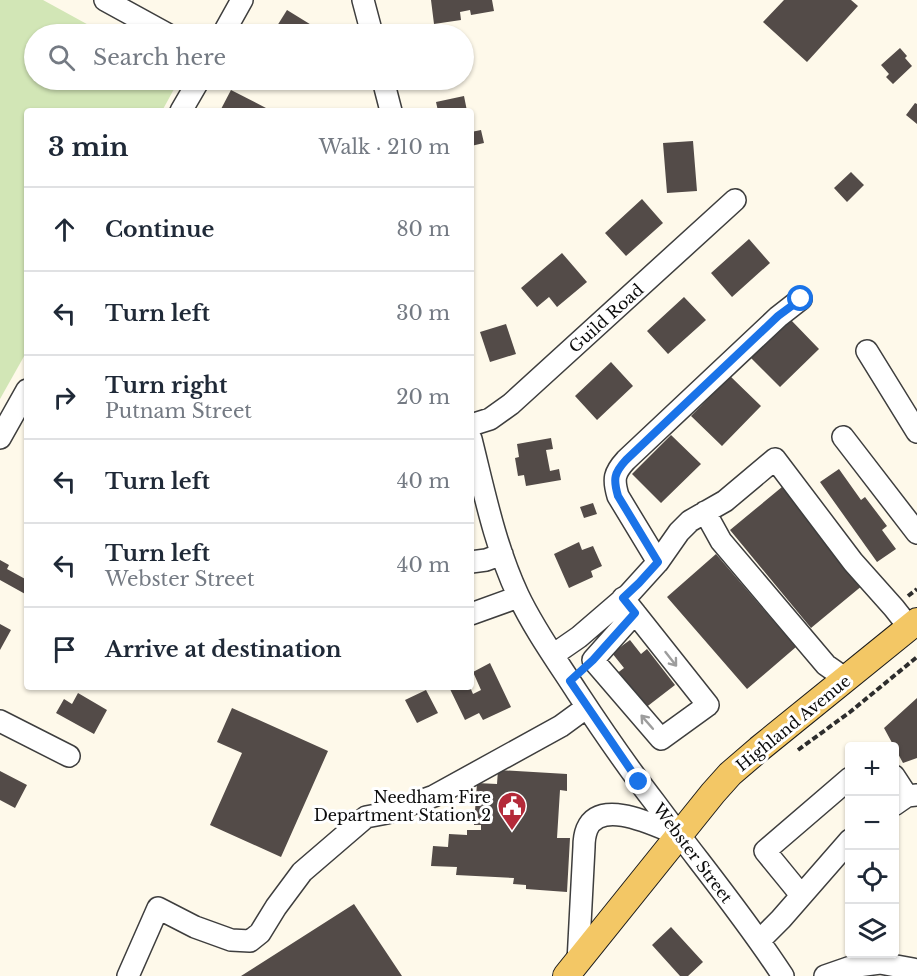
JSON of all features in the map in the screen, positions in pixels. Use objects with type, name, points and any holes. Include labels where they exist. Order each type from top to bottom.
[{"type":"main road","name":"Highland Avenue","points":[[572,969],[730,774],[913,624]]},
{"type":"street","points":[[105,0],[149,24]]},
{"type":"street","points":[[229,24],[242,0]]},
{"type":"street","points":[[363,0],[369,24]]},
{"type":"street","points":[[183,108],[193,90]]},
{"type":"street","points":[[386,90],[390,108]]},
{"type":"street","name":"Guild Road","points":[[474,424],[490,418],[511,404],[735,200]]},
{"type":"street","points":[[658,562],[618,496],[615,487],[618,469],[778,316],[801,299]]},
{"type":"street","points":[[867,351],[917,432]]},
{"type":"street","points":[[0,438],[24,395]]},
{"type":"street","points":[[843,437],[917,533]]},
{"type":"street","name":"Webster Street","points":[[474,452],[501,554],[518,597],[587,708],[783,976]]},
{"type":"street","points":[[570,681],[593,660],[629,605],[639,583],[658,562],[684,526],[725,501],[775,459],[853,562],[913,624]]},
{"type":"street","points":[[705,512],[722,541],[826,665],[846,679]]},
{"type":"street","points":[[474,562],[501,554]]},
{"type":"street","points":[[474,613],[518,597]]},
{"type":"street","points":[[553,655],[629,605]]},
{"type":"street","points":[[593,660],[661,739],[708,705],[629,605]]},
{"type":"street","points":[[128,976],[158,908],[195,927],[222,937],[250,941],[260,933],[302,872],[366,817],[387,813],[434,795],[561,726],[587,708]]},
{"type":"street","points":[[0,721],[69,756]]},
{"type":"street","points":[[801,895],[765,851],[845,781]]},
{"type":"street","points":[[899,786],[906,799]]},
{"type":"street","points":[[572,969],[584,847],[587,829],[592,822],[603,815],[626,816],[679,835]]},
{"type":"street","points":[[759,941],[845,845]]},
{"type":"street","points":[[825,976],[851,967],[880,963],[917,971]]},
{"type":"path","name":"Highland Avenue","points":[[795,752],[850,712],[917,657]]},
{"type":"green space","points":[[0,0],[43,0],[87,24],[24,24],[24,90],[174,90],[164,108],[24,108],[24,356],[0,399]]},
{"type":"building","points":[[431,0],[492,0],[494,11],[471,15],[470,10],[460,12],[461,20],[434,24]]},
{"type":"building","points":[[784,0],[851,0],[858,6],[807,62],[763,22]]},
{"type":"building","points":[[287,10],[310,24],[278,24]]},
{"type":"building","points":[[900,48],[912,66],[893,84],[886,77],[889,74],[881,65]]},
{"type":"building","points":[[231,90],[266,108],[222,108]]},
{"type":"building","points":[[464,96],[466,108],[437,108],[436,102]]},
{"type":"building","points":[[915,103],[917,104],[917,124],[906,115]]},
{"type":"building","points":[[481,130],[484,143],[474,145],[474,131]]},
{"type":"building","points":[[693,141],[697,191],[667,193],[663,143]]},
{"type":"building","points":[[851,172],[864,185],[847,202],[834,188]]},
{"type":"building","points":[[642,199],[663,223],[626,256],[605,233]]},
{"type":"building","points":[[749,239],[770,263],[732,297],[711,273]]},
{"type":"building","points":[[562,253],[587,282],[557,307],[549,297],[537,307],[521,288]]},
{"type":"building","points":[[684,297],[706,320],[668,354],[647,331]]},
{"type":"building","points":[[790,319],[819,349],[780,387],[750,357]]},
{"type":"building","points":[[506,324],[516,354],[490,362],[480,332]]},
{"type":"building","points":[[611,362],[633,386],[597,420],[575,396]]},
{"type":"building","points":[[730,376],[761,406],[722,446],[691,416]]},
{"type":"building","points":[[671,435],[701,464],[661,503],[632,474]]},
{"type":"building","points":[[551,438],[553,449],[546,450],[550,471],[559,469],[561,480],[526,486],[524,475],[518,476],[515,458],[519,457],[517,444]]},
{"type":"building","points":[[839,469],[861,500],[865,497],[887,526],[882,530],[896,549],[877,562],[820,482]]},
{"type":"building","points":[[782,487],[863,585],[811,628],[730,530]]},
{"type":"building","points":[[593,503],[597,514],[584,518],[580,507]]},
{"type":"building","points":[[579,542],[582,550],[593,546],[602,566],[591,571],[593,577],[569,588],[554,554]]},
{"type":"building","points":[[716,554],[796,647],[747,689],[667,597]]},
{"type":"building","points":[[0,560],[9,565],[7,569],[24,578],[24,593],[0,580]]},
{"type":"building","points":[[0,624],[11,630],[0,650]]},
{"type":"building","points":[[630,640],[641,654],[647,649],[675,685],[640,712],[612,677],[624,668],[612,653]]},
{"type":"building","points":[[490,663],[511,707],[483,720],[479,713],[465,720],[450,690],[471,690],[473,694],[481,690],[474,671]]},
{"type":"building","points":[[426,690],[438,713],[417,723],[405,700]]},
{"type":"building","points":[[78,693],[107,710],[94,734],[56,713],[64,699],[72,704]]},
{"type":"building","points":[[917,698],[917,758],[903,763],[899,756],[899,742],[892,742],[884,728]]},
{"type":"building","points":[[232,708],[328,751],[281,857],[210,825],[242,753],[217,742]]},
{"type":"building","name":"Needham Fire Department Station 2","points":[[498,770],[567,774],[567,791],[560,790],[557,838],[570,838],[567,892],[526,889],[526,885],[513,884],[514,878],[456,875],[457,867],[431,866],[433,846],[448,847],[449,834],[467,835],[467,830],[481,830],[481,825],[474,825],[477,783],[497,784]]},
{"type":"building","points":[[0,771],[27,785],[15,808],[0,800]]},
{"type":"building","points":[[354,904],[402,976],[241,976]]},
{"type":"building","points":[[671,927],[703,962],[688,976],[680,976],[652,945]]},
{"type":"place","name":"Needham Fire Department Station 2","points":[[512,832]]},
{"type":"route","points":[[639,782],[570,681],[593,660],[635,613],[623,598],[658,562],[618,496],[615,478],[618,469],[778,316],[801,299]]}]
